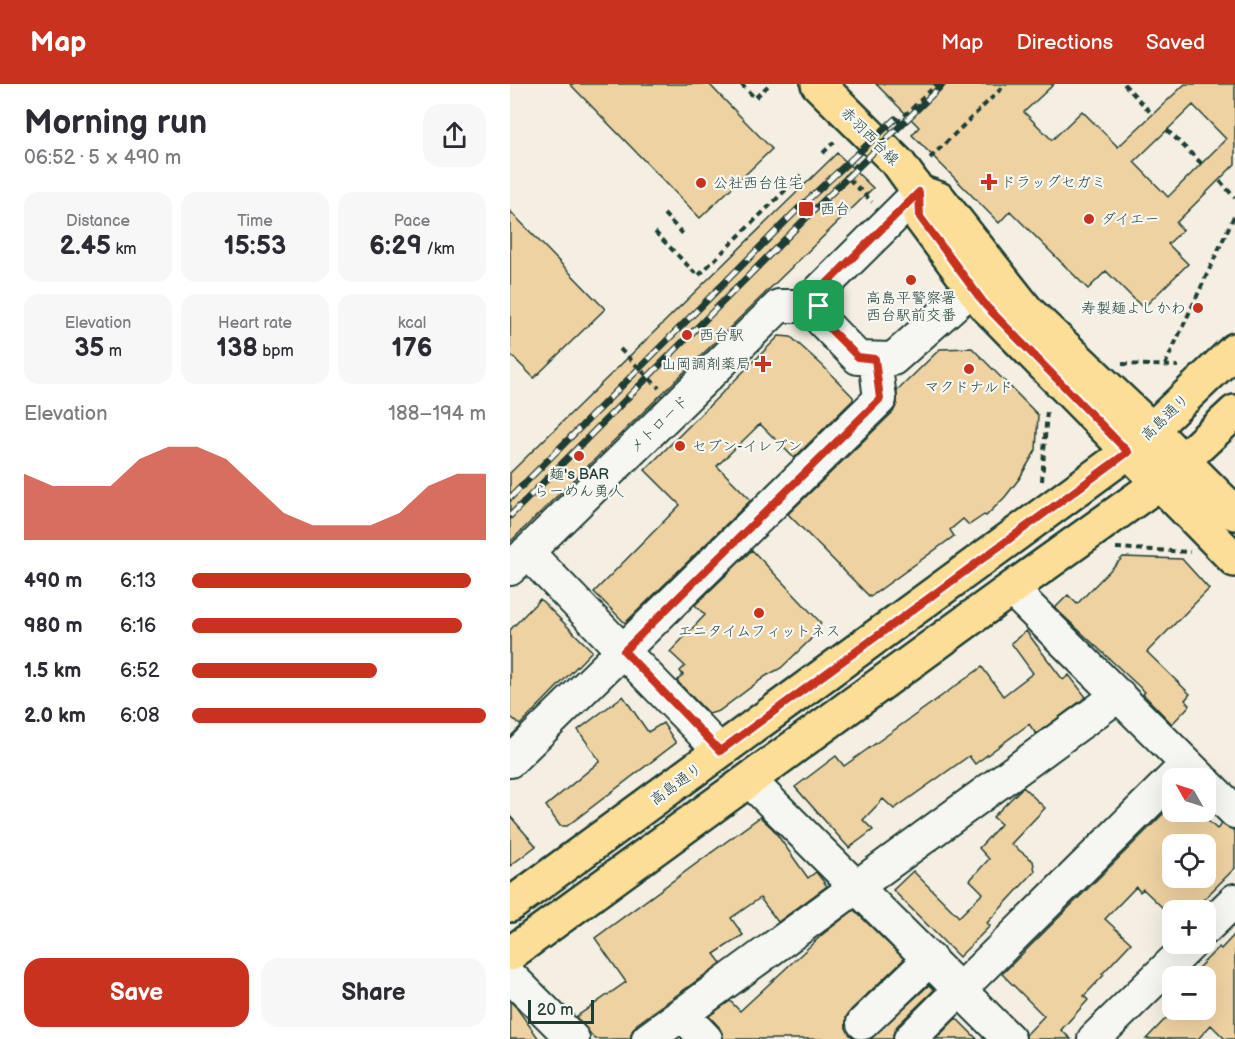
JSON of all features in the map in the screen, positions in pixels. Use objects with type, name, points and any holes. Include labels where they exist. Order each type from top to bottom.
[{"type":"main road","name":"赤羽西台線","points":[[818,84],[899,164],[919,192]]},
{"type":"main road","points":[[919,192],[920,217],[983,277],[1027,311],[1140,441],[1159,483],[1235,560]]},
{"type":"main road","name":"高島通り","points":[[510,905],[1140,441],[1235,350]]},
{"type":"main road","points":[[510,954],[1159,483],[1235,412]]},
{"type":"main road","points":[[1140,441],[1183,462],[1235,513]]},
{"type":"street","points":[[919,192],[819,291],[822,321],[858,357],[893,359],[983,277]]},
{"type":"street","name":"メトロード","points":[[519,561],[779,306],[819,306]]},
{"type":"street","points":[[510,761],[880,399],[875,359]]},
{"type":"street","points":[[519,561],[624,651],[720,751]]},
{"type":"street","points":[[1011,589],[1191,768]]},
{"type":"street","points":[[648,1039],[1119,696]]},
{"type":"street","points":[[749,780],[858,886],[1009,1039]]},
{"type":"street","points":[[1216,793],[1235,812]]},
{"type":"street","points":[[910,1039],[960,989],[1162,807]]},
{"type":"street","points":[[1216,918],[1235,900]]},
{"type":"street","points":[[1094,1039],[1181,954]]},
{"type":"street","points":[[863,1023],[930,959]]},
{"type":"street","points":[[510,976],[573,1039]]},
{"type":"street","points":[[682,1014],[706,1039]]},
{"type":"path","points":[[741,84],[755,98],[770,84]]},
{"type":"path","points":[[897,123],[937,84]]},
{"type":"path","points":[[930,158],[1006,84]]},
{"type":"path","points":[[1124,84],[1152,114]]},
{"type":"path","points":[[1167,130],[1202,164]]},
{"type":"path","points":[[823,153],[834,142]]},
{"type":"path","points":[[857,164],[844,178],[866,196]]},
{"type":"path","points":[[655,232],[698,276],[802,174]]},
{"type":"path","points":[[1220,181],[1235,198]]},
{"type":"path","points":[[664,214],[685,236]]},
{"type":"path","points":[[1165,365],[1235,214]]},
{"type":"path","points":[[620,349],[666,395]]},
{"type":"path","points":[[1122,364],[1187,366]]},
{"type":"path","points":[[1041,488],[1047,410]]},
{"type":"path","points":[[1110,547],[1190,552]]},
{"type":"building","name":"公社西台住宅","points":[[570,84],[709,84],[772,149],[700,218]]},
{"type":"building","points":[[876,84],[1054,84],[1024,112],[1052,140],[1082,111],[1118,147],[1185,84],[1235,84],[1235,164],[1176,223],[1183,230],[1168,244],[1188,264],[1143,308],[1106,271],[1088,289],[1010,211],[999,223],[912,135],[919,127]],"holes":[[[1193,105],[1226,139],[1168,197],[1134,162]]]},
{"type":"building","name":"西台駅","points":[[837,153],[873,188],[510,542],[510,473]]},
{"type":"building","points":[[510,211],[605,309],[534,378],[510,354]]},
{"type":"building","points":[[779,336],[791,337],[822,365],[853,397],[853,400],[794,458],[760,424],[717,466],[751,500],[625,623],[594,592],[680,505],[645,470]]},
{"type":"building","points":[[972,348],[1038,415],[1036,450],[1019,479],[986,516],[984,515],[969,525],[963,519],[950,530],[954,536],[870,597],[788,514],[893,412],[897,404],[897,391],[940,349]]},
{"type":"building","points":[[752,550],[821,623],[810,640],[781,668],[766,676],[719,711],[709,714],[677,681],[683,675],[680,671],[685,666],[670,652],[705,615],[695,605]]},
{"type":"building","points":[[1123,557],[1182,559],[1209,589],[1147,652],[1190,694],[1185,700],[1190,705],[1172,724],[1143,694],[1145,692],[1055,608],[1068,595],[1077,604]]},
{"type":"building","points":[[540,599],[592,651],[520,725],[510,716],[510,630]]},
{"type":"building","points":[[1026,631],[1063,680],[1069,675],[1086,697],[1036,734],[1029,724],[975,764],[969,756],[894,809],[883,799],[863,820],[873,830],[849,848],[795,787],[836,756],[844,766],[982,667],[1003,696],[1033,673],[1011,643]]},
{"type":"building","points":[[623,696],[648,732],[663,723],[676,743],[567,826],[560,826],[546,806],[600,761],[578,730]]},
{"type":"building","points":[[1023,787],[1045,808],[1011,844],[1033,861],[1035,871],[987,923],[990,926],[959,957],[893,890],[913,871],[959,917],[983,893],[970,880],[989,859],[979,848],[1001,824],[993,817]]},
{"type":"building","points":[[1162,815],[1162,822],[1209,822],[1217,829],[1222,824],[1232,829],[1235,833],[1235,868],[1216,887],[1216,834],[1162,834],[1162,888],[1215,888],[1203,900],[1162,900],[1162,907],[1143,889],[1140,892],[1136,887],[1105,919],[1131,943],[1084,996],[1088,1000],[1061,1030],[1071,1039],[1026,1039],[1026,1035],[1044,1016],[1002,974]]},
{"type":"building","points":[[510,816],[536,846],[510,866]]},
{"type":"building","points":[[760,817],[773,829],[808,878],[816,872],[827,886],[778,922],[760,898],[731,918],[743,935],[714,954],[721,963],[637,1024],[630,1039],[595,1039],[576,1017],[626,982],[595,938]]},
{"type":"building","points":[[854,910],[904,959],[846,1017],[846,1028],[856,1039],[723,1039],[719,1027],[709,1016],[730,1001],[740,1011],[823,934]]},
{"type":"building","points":[[1235,934],[1235,1039],[1225,1039],[1211,1025],[1198,1039],[1146,1039],[1164,1020],[1216,1020],[1216,966],[1200,966],[1212,954],[1216,954],[1219,947],[1221,949]]},
{"type":"building","points":[[929,985],[934,990],[897,1026],[893,1039],[870,1039]]},
{"type":"building","points":[[510,1001],[516,1007],[539,1039],[510,1039]]},
{"type":"building","points":[[956,1018],[977,1039],[936,1039]]},
{"type":"railway","points":[[510,516],[808,216],[943,84]]},
{"type":"railway","points":[[510,498],[799,208],[895,119]]},
{"type":"place","name":"ドラッグセガミ","points":[[989,182]]},
{"type":"place","name":"公社西台住宅","points":[[701,183]]},
{"type":"place","name":"西台","points":[[806,209]]},
{"type":"place","name":"ダイエー","points":[[1089,219]]},
{"type":"place","name":"高島平警察署 西台駅前交番","points":[[911,280]]},
{"type":"place","name":"寿製麺よしかわ","points":[[1198,308]]},
{"type":"place","name":"西台駅","points":[[687,335]]},
{"type":"place","name":"山岡調剤薬局","points":[[763,364]]},
{"type":"place","name":"マクドナルド","points":[[969,369]]},
{"type":"place","name":"セブン-イレブン","points":[[680,446]]},
{"type":"place","name":"麺's BAR らーめん勇人","points":[[579,456]]},
{"type":"place","name":"エニタイムフィットネス","points":[[759,613]]},
{"type":"route","points":[[919,192],[920,217],[986,306],[1128,452],[720,751],[624,651],[880,399],[875,359],[858,357],[822,321],[819,306],[819,291],[919,192]]}]
